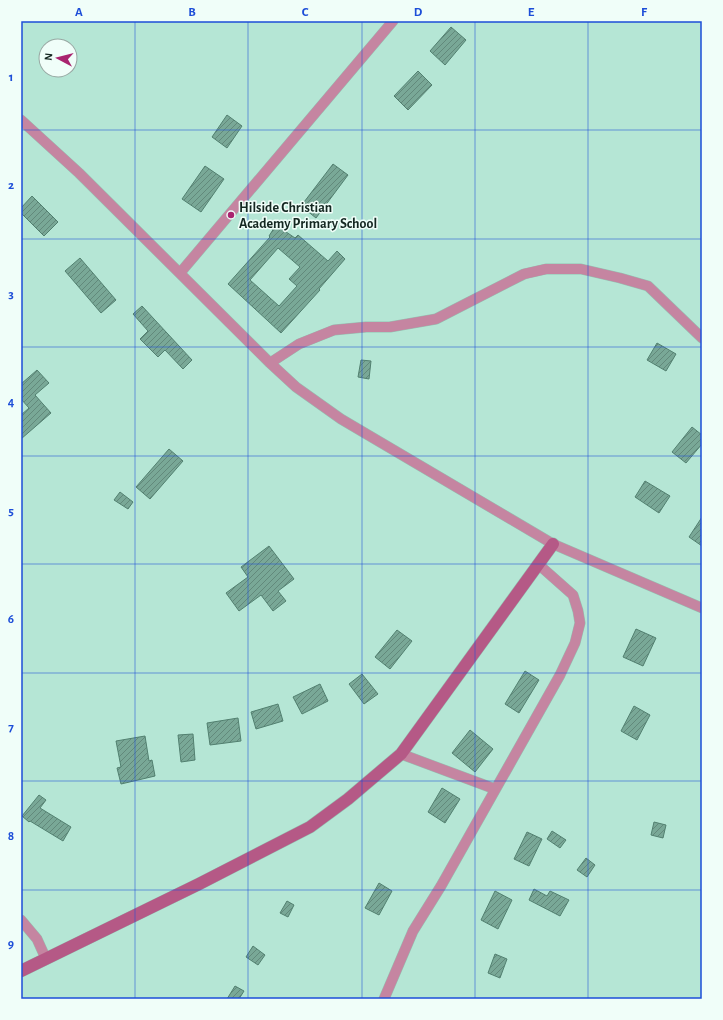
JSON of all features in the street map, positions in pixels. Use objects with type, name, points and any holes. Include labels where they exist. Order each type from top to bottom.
[{"type":"main road","points":[[21,971],[199,884],[310,827],[348,799],[401,754],[553,544]]},
{"type":"street","points":[[180,273],[393,21]]},
{"type":"street","points":[[21,120],[79,173],[296,387],[341,419],[553,544],[702,608]]},
{"type":"street","points":[[270,363],[299,344],[334,330],[366,327],[390,327],[436,319],[524,274],[546,269],[581,269],[648,286],[702,338]]},
{"type":"street","points":[[384,999],[413,931],[441,886],[560,675],[575,643],[580,623],[573,595],[538,564]]},
{"type":"street","points":[[401,754],[495,790]]},
{"type":"street","points":[[21,920],[37,939],[46,959]]},
{"type":"building","points":[[451,27],[466,40],[445,65],[430,51]]},
{"type":"building","points":[[418,71],[432,85],[408,110],[394,96]]},
{"type":"building","points":[[227,115],[242,126],[227,148],[212,137]]},
{"type":"building","points":[[333,164],[348,175],[316,218],[301,206]]},
{"type":"building","points":[[205,166],[224,179],[201,212],[182,199]]},
{"type":"building","points":[[32,196],[58,222],[44,236],[21,213],[21,208]]},
{"type":"building","points":[[276,225],[295,238],[298,235],[328,261],[337,251],[345,259],[319,289],[320,290],[281,333],[228,284],[270,237],[269,236]],"holes":[[[278,248],[300,267],[289,279],[297,286],[279,306],[250,280]]]},
{"type":"building","points":[[80,258],[116,300],[101,313],[65,271]]},
{"type":"building","points":[[142,306],[192,360],[183,369],[165,350],[158,357],[140,339],[148,331],[133,314]]},
{"type":"building","points":[[657,343],[676,354],[666,371],[647,360]]},
{"type":"building","points":[[361,360],[371,361],[369,379],[358,377]]},
{"type":"building","points":[[37,370],[49,383],[35,395],[51,413],[21,439],[21,415],[29,408],[21,399],[21,384]]},
{"type":"building","points":[[692,427],[702,435],[702,444],[686,463],[672,452]]},
{"type":"building","points":[[169,449],[183,461],[150,499],[136,487]]},
{"type":"building","points":[[645,481],[670,496],[659,513],[635,497]]},
{"type":"building","points":[[120,492],[133,502],[128,509],[114,500]]},
{"type":"building","points":[[702,517],[702,546],[689,537]]},
{"type":"building","points":[[269,546],[294,579],[278,591],[286,601],[273,611],[261,595],[239,611],[226,593],[248,577],[241,567]]},
{"type":"building","points":[[636,629],[656,638],[643,666],[623,657]]},
{"type":"building","points":[[397,630],[412,641],[390,669],[375,657]]},
{"type":"building","points":[[525,671],[539,680],[519,713],[505,704]]},
{"type":"building","points":[[362,674],[378,694],[364,704],[349,684]]},
{"type":"building","points":[[320,684],[328,701],[302,714],[293,697]]},
{"type":"building","points":[[278,704],[283,721],[256,729],[251,712]]},
{"type":"building","points":[[634,706],[650,715],[637,740],[621,731]]},
{"type":"building","points":[[238,718],[241,741],[210,745],[207,723]]},
{"type":"building","points":[[470,730],[493,749],[475,772],[452,753]]},
{"type":"building","points":[[193,734],[195,760],[181,762],[178,735]]},
{"type":"building","points":[[145,736],[149,761],[152,760],[155,776],[121,784],[117,768],[121,767],[116,741]]},
{"type":"building","points":[[442,788],[460,799],[445,823],[428,812]]},
{"type":"building","points":[[39,795],[46,800],[40,808],[71,827],[63,841],[30,821],[29,822],[22,816]]},
{"type":"building","points":[[654,822],[666,825],[663,838],[651,835]]},
{"type":"building","points":[[552,831],[566,840],[560,848],[547,839]]},
{"type":"building","points":[[527,832],[542,839],[529,866],[514,859]]},
{"type":"building","points":[[586,858],[595,865],[587,877],[577,870]]},
{"type":"building","points":[[379,883],[392,891],[379,915],[365,908]]},
{"type":"building","points":[[534,889],[547,896],[550,891],[569,900],[560,916],[529,900]]},
{"type":"building","points":[[495,891],[512,900],[498,929],[481,920]]},
{"type":"building","points":[[287,901],[294,905],[288,917],[280,913]]},
{"type":"building","points":[[253,946],[265,955],[258,965],[246,957]]},
{"type":"building","points":[[495,954],[507,959],[500,978],[488,973]]},
{"type":"building","points":[[235,986],[244,991],[239,999],[227,999]]},
{"type":"place","name":"Hilside Christian Academy Primary School","points":[[231,215]]}]
